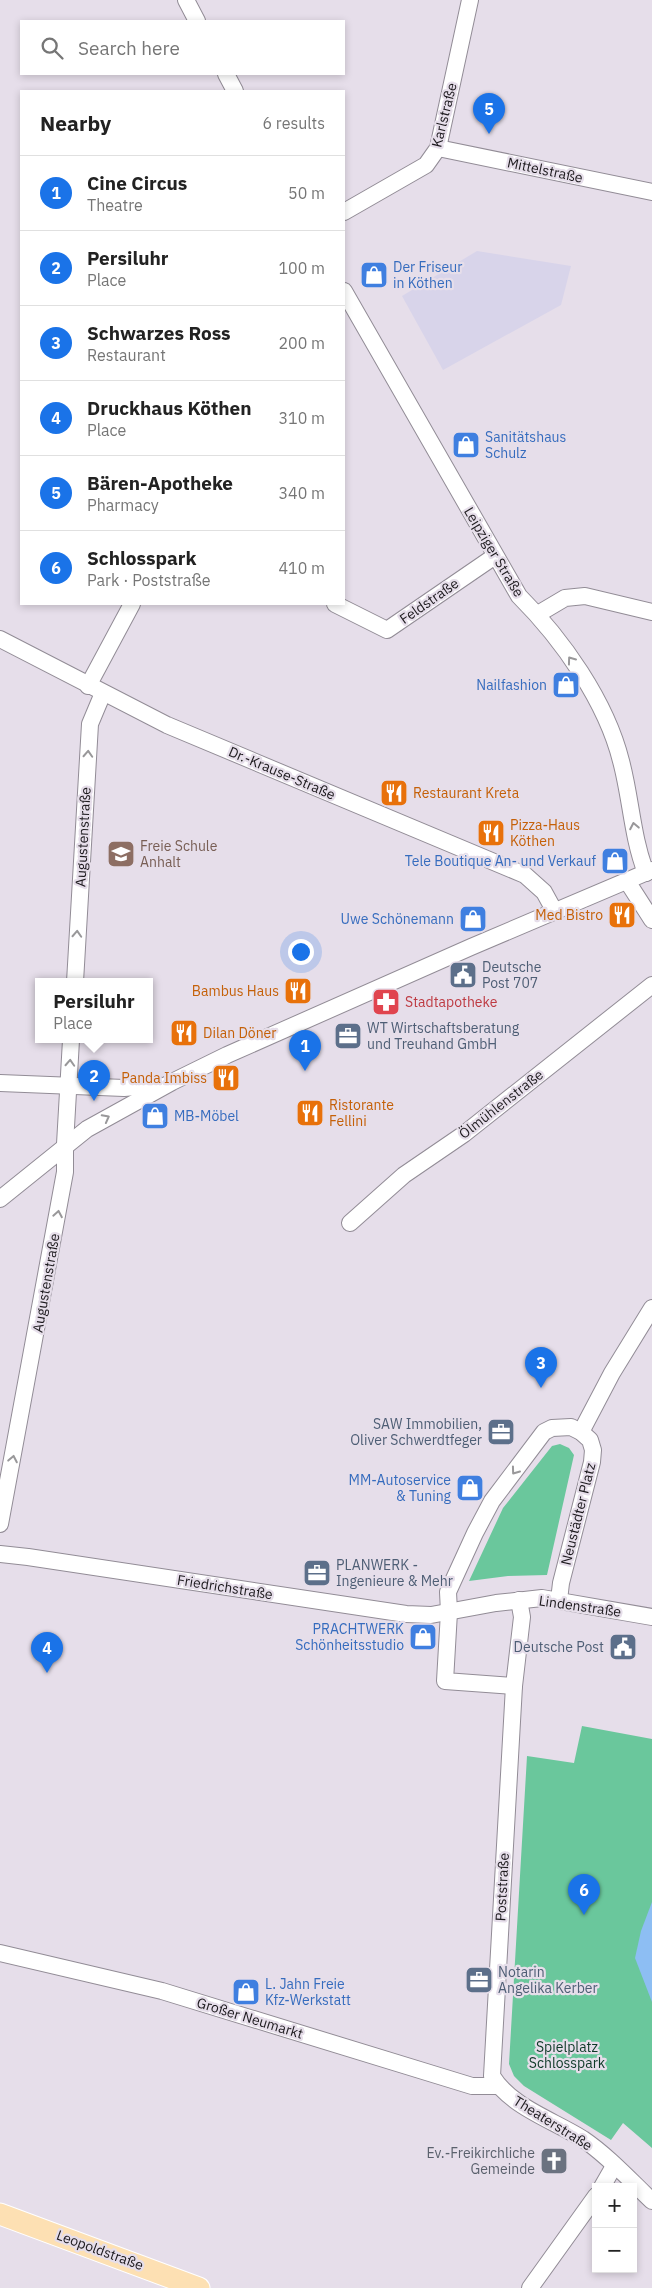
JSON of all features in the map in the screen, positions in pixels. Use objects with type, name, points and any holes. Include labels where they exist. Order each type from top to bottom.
[{"type":"main road","name":"Leopoldstraße","points":[[0,2214],[199,2288]]},
{"type":"street","points":[[186,0],[196,20]]},
{"type":"street","name":"Karlstraße","points":[[345,211],[426,165],[438,148],[470,0]]},
{"type":"street","points":[[227,75],[234,90]]},
{"type":"street","name":"Mittelstraße","points":[[438,148],[652,192]]},
{"type":"street","name":"Leipziger Straße","points":[[345,292],[519,596],[538,614],[594,692],[611,727],[622,761],[636,836],[649,872]]},
{"type":"street","name":"Feldstraße","points":[[337,605],[387,630],[495,556]]},
{"type":"street","points":[[538,614],[565,598],[585,596],[652,612]]},
{"type":"street","points":[[88,686],[131,605]]},
{"type":"street","name":"Dr.-Krause-Straße","points":[[0,639],[103,694],[182,732],[525,875],[544,892],[555,912]]},
{"type":"street","name":"Augustenstraße","points":[[75,978],[90,724],[103,694]]},
{"type":"street","points":[[0,1199],[65,1144],[87,1129],[172,1082],[227,1055],[649,872]]},
{"type":"street","points":[[627,881],[652,920]]},
{"type":"street","name":"Ölmühlenstraße","points":[[350,1223],[404,1174],[464,1134],[652,985]]},
{"type":"street","name":"Augustenstraße","points":[[0,1524],[66,1172],[65,1144],[71,1043]]},
{"type":"street","points":[[0,1083],[124,1088],[172,1082]]},
{"type":"street","points":[[514,1686],[445,1681],[449,1589],[492,1501],[544,1432],[562,1426],[571,1427],[580,1432],[612,1373],[652,1308]]},
{"type":"street","name":"Neustädter Platz","points":[[559,1600],[561,1583],[592,1462],[593,1450],[590,1440],[580,1432]]},
{"type":"street","name":"Friedrichstraße","points":[[0,1554],[406,1614],[431,1615],[449,1612]]},
{"type":"street","name":"Lindenstraße","points":[[449,1612],[542,1598],[652,1617]]},
{"type":"street","name":"Poststraße","points":[[498,2086],[492,2076],[492,2061],[514,1686],[522,1617],[519,1600]]},
{"type":"street","name":"Großer Neumarkt","points":[[0,1953],[162,1991],[472,2086],[498,2086]]},
{"type":"street","name":"Theaterstraße","points":[[498,2086],[515,2100],[583,2140],[652,2200]]},
{"type":"street","points":[[604,2183],[614,2166]]},
{"type":"street","points":[[530,2288],[592,2202]]},
{"type":"shaded area","points":[[477,251],[571,266],[561,305],[443,370],[402,296]]},
{"type":"green space","points":[[560,1444],[569,1448],[574,1455],[547,1575],[508,1576],[469,1581],[503,1508],[552,1446]]},
{"type":"green space","name":"Spielplatz Schlosspark","points":[[582,1726],[652,1739],[652,2148],[623,2123],[611,2140],[524,2086],[514,2076],[509,2064],[527,1756],[574,1763]]},
{"type":"water","points":[[652,1902],[652,2002],[635,1958],[641,1931]]},
{"type":"place","name":"Bären-Apotheke","points":[[489,134]]},
{"type":"place","name":"Der Friseur in Köthen","points":[[374,275]]},
{"type":"place","name":"Sanitätshaus Schulz","points":[[466,445]]},
{"type":"place","name":"Nailfashion","points":[[566,685]]},
{"type":"place","name":"Restaurant Kreta","points":[[394,793]]},
{"type":"place","name":"Pizza-Haus Köthen","points":[[491,833]]},
{"type":"place","name":"Freie Schule Anhalt","points":[[121,854]]},
{"type":"place","name":"Tele Boutique An- und Verkauf","points":[[615,861]]},
{"type":"place","name":"Med Bistro","points":[[622,915]]},
{"type":"place","name":"Uwe Schönemann","points":[[473,919]]},
{"type":"place","name":"Deutsche Post 707","points":[[463,975]]},
{"type":"place","name":"Bambus Haus","points":[[298,991]]},
{"type":"place","name":"Stadtapotheke","points":[[386,1002]]},
{"type":"place","name":"Dilan Döner","points":[[184,1033]]},
{"type":"place","name":"WT Wirtschaftsberatung und Treuhand GmbH","points":[[348,1036]]},
{"type":"place","name":"Cine Circus","points":[[305,1071]]},
{"type":"place","name":"Panda Imbiss","points":[[226,1078]]},
{"type":"place","name":"Persiluhr","points":[[94,1101]]},
{"type":"place","name":"Ristorante Fellini","points":[[310,1113]]},
{"type":"place","name":"MB-Möbel","points":[[155,1116]]},
{"type":"place","name":"Schwarzes Ross","points":[[541,1388]]},
{"type":"place","name":"SAW Immobilien, Oliver Schwerdtfeger","points":[[501,1432]]},
{"type":"place","name":"MM-Autoservice & Tuning","points":[[470,1488]]},
{"type":"place","name":"PLANWERK - Ingenieure & Mehr","points":[[317,1573]]},
{"type":"place","name":"PRACHTWERK Schönheitsstudio","points":[[423,1637]]},
{"type":"place","name":"Deutsche Post","points":[[623,1647]]},
{"type":"place","name":"Druckhaus Köthen","points":[[47,1673]]},
{"type":"place","name":"Schlosspark","points":[[584,1915]]},
{"type":"place","name":"Notarin Angelika Kerber","points":[[479,1980]]},
{"type":"place","name":"L. Jahn Freie Kfz-Werkstatt","points":[[246,1992]]},
{"type":"place","name":"Ev.-Freikirchliche Gemeinde","points":[[554,2161]]}]
